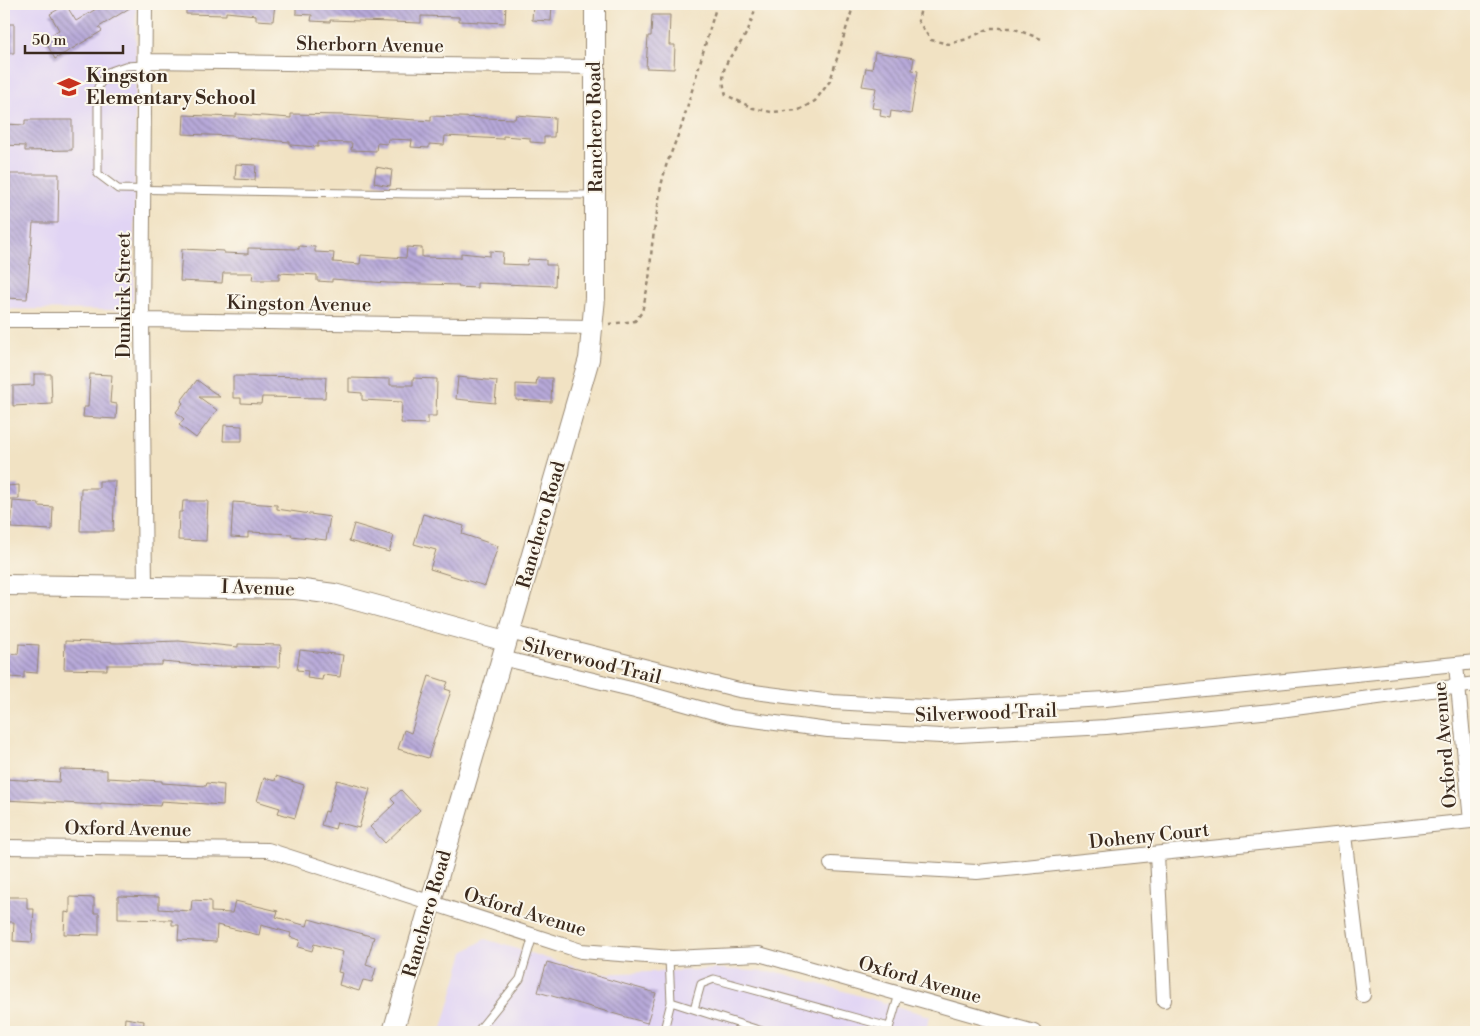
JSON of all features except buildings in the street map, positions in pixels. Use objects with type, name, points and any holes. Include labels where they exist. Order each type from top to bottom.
[{"type":"main road","name":"Ranchero Road","points":[[393,1032],[586,370],[593,327],[595,298],[595,4]]},
{"type":"main road","name":"I Avenue","points":[[4,585],[296,589],[334,594],[506,644]]},
{"type":"street","name":"Dunkirk Street","points":[[145,4],[142,320],[145,586]]},
{"type":"street","name":"Sherborn Avenue","points":[[145,63],[594,67]]},
{"type":"street","name":"Kingston Avenue","points":[[4,320],[142,320],[593,327]]},
{"type":"street","name":"Silverwood Trail","points":[[506,644],[739,690],[832,702],[942,708],[1105,699],[1476,662]]},
{"type":"street","name":"Silverwood Trail","points":[[506,644],[635,690],[731,717],[828,730],[940,736],[1106,727],[1272,711],[1476,684]]},
{"type":"street","name":"Oxford Avenue","points":[[1456,664],[1471,822]]},
{"type":"street","name":"Doheny Court","points":[[831,864],[977,872],[1471,822]]},
{"type":"street","points":[[1344,834],[1363,995]]},
{"type":"street","name":"Oxford Avenue","points":[[4,847],[268,850],[581,951],[669,958],[759,954],[1034,1032]]},
{"type":"street","points":[[1157,854],[1164,1000]]},
{"type":"lane","points":[[145,63],[125,66],[108,72],[98,87],[98,174],[118,190],[596,195]]},
{"type":"lane","points":[[477,1032],[520,979],[533,936]]},
{"type":"lane","points":[[667,1032],[665,1026],[671,1002],[669,958]]},
{"type":"lane","points":[[694,1010],[701,984],[714,979],[888,1030],[899,994]]},
{"type":"lane","points":[[671,1002],[765,1032]]},
{"type":"path","points":[[593,327],[635,321],[642,312],[649,281],[652,245],[663,179],[682,125],[716,4]]},
{"type":"path","points":[[757,4],[747,31],[724,68],[722,82],[726,95],[753,108],[771,112],[799,110],[815,101],[825,88],[830,81],[852,10],[851,4]]},
{"type":"path","points":[[922,4],[918,21],[931,40],[950,44],[967,39],[990,28],[1012,28],[1044,40]]},
{"type":"shaded area","name":"Kingston Elementary School","points":[[4,4],[136,4],[133,299],[129,308],[121,310],[4,309]]},
{"type":"shaded area","points":[[485,939],[597,974],[722,969],[781,973],[930,1016],[925,1032],[441,1032],[464,952]]},
{"type":"place","name":"Kingston Elementary School","points":[[69,87]]}]
